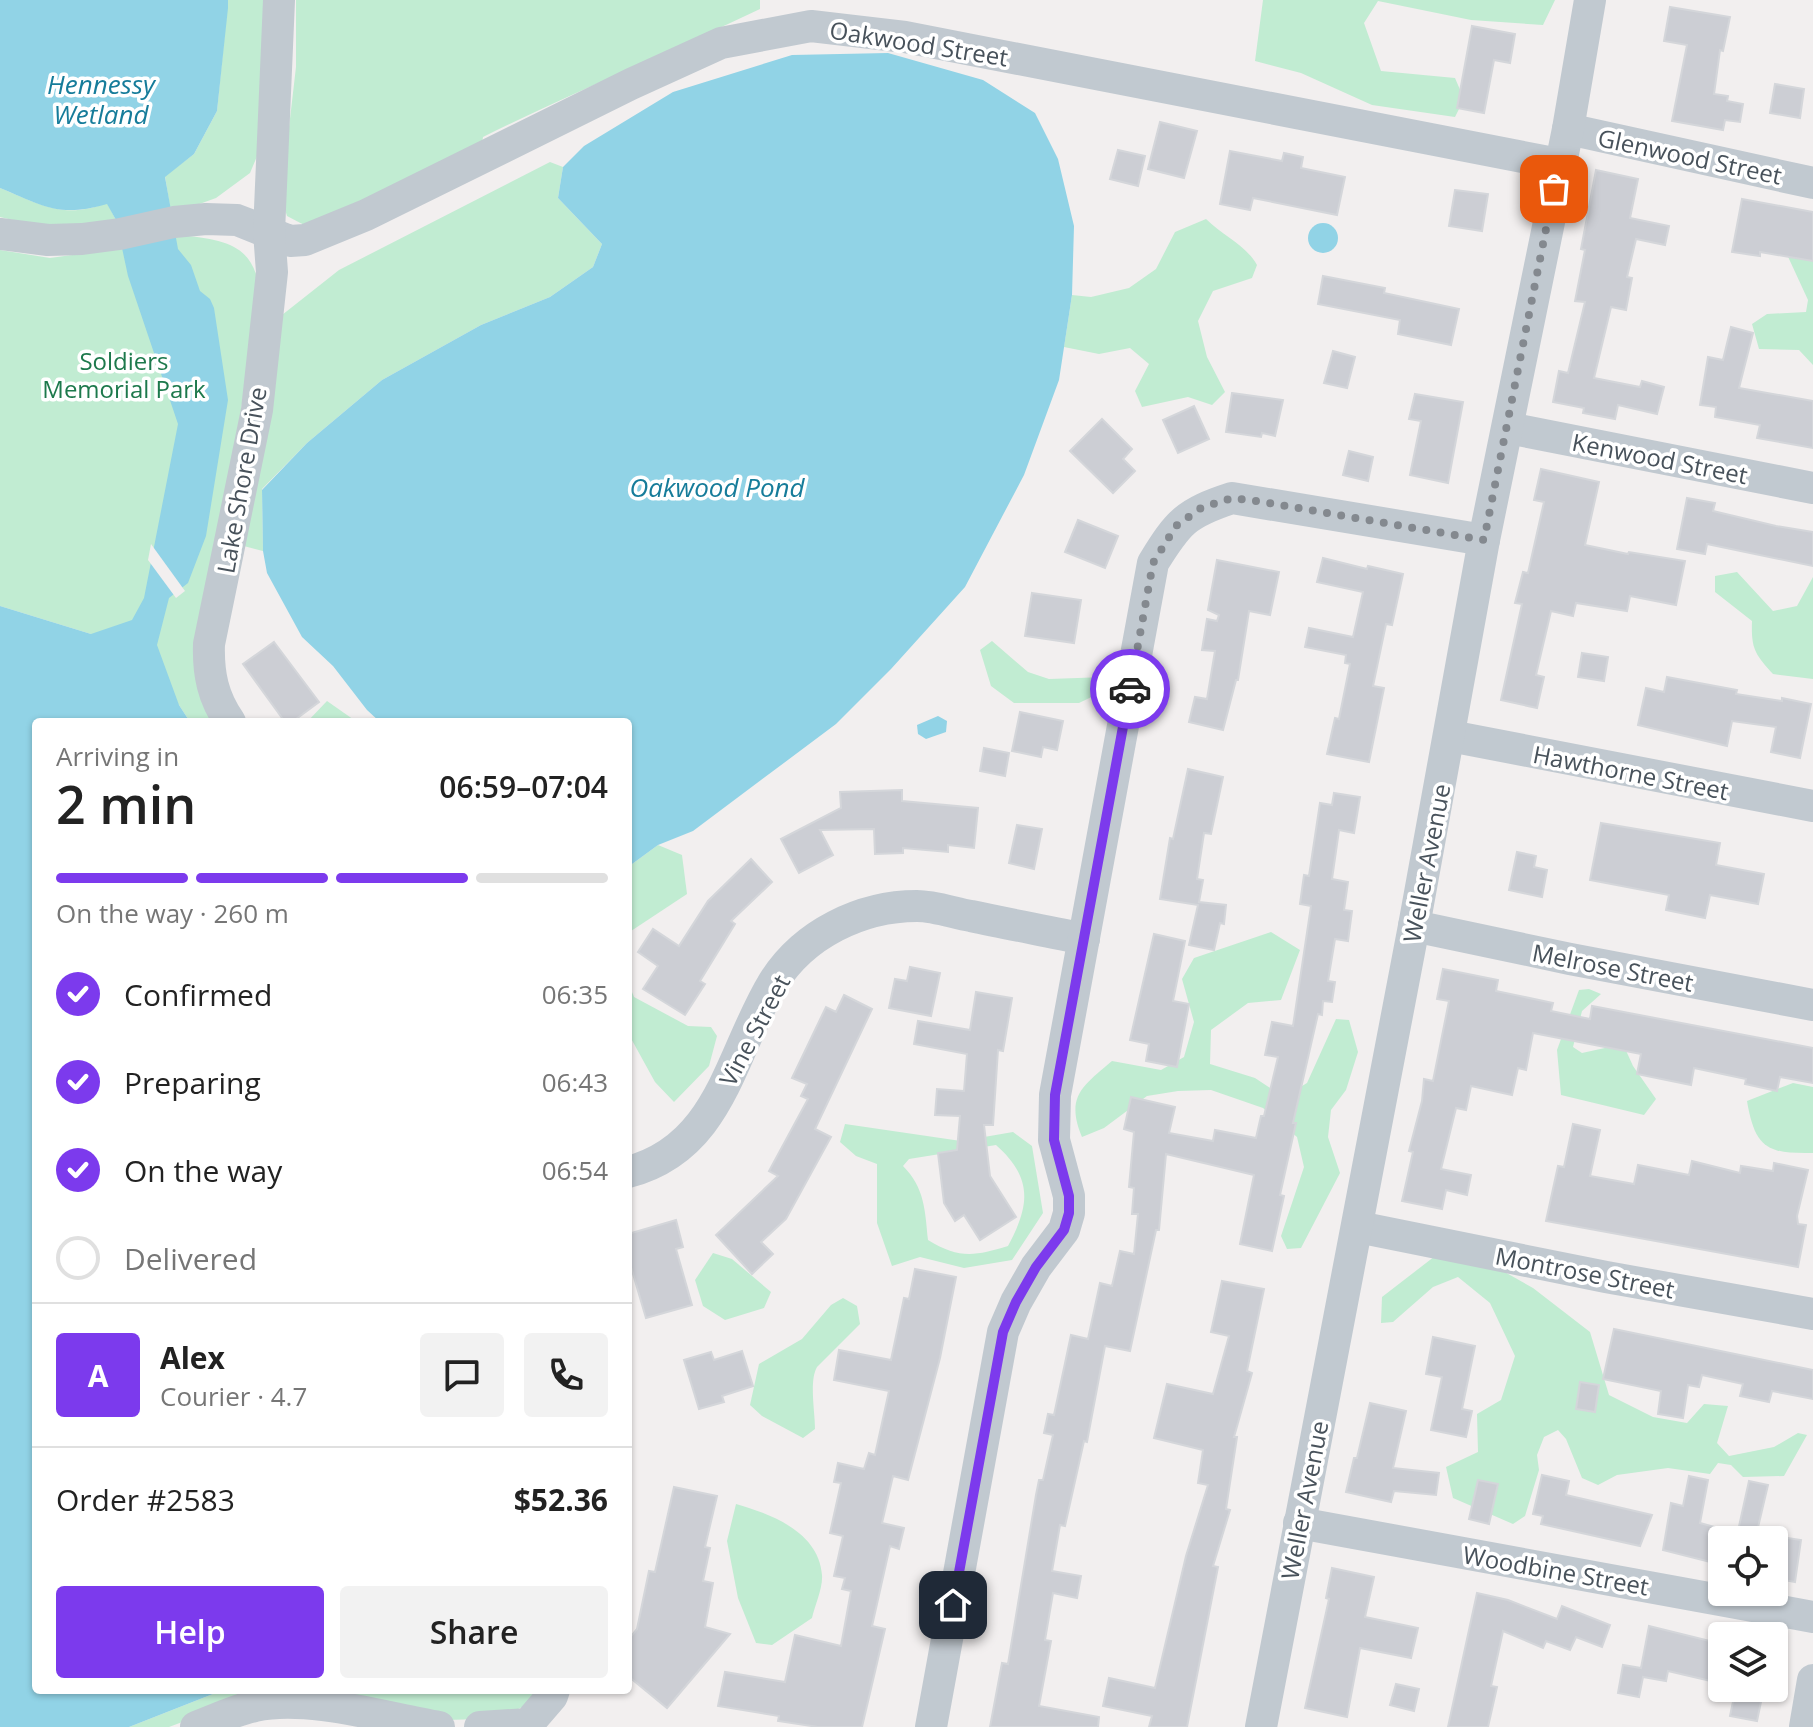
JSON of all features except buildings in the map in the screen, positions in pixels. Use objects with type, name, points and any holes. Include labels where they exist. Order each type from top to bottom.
[{"type":"street","name":"Lake Shore Drive","points":[[227,718],[213,690],[209,644],[257,410],[272,272],[269,232],[279,0]]},
{"type":"street","name":"Weller Avenue","points":[[1261,1727],[1358,1227],[1484,540],[1568,129],[1590,0]]},
{"type":"street","name":"Oakwood Street","points":[[0,234],[48,240],[120,234],[174,222],[206,219],[237,220],[290,241],[305,240],[379,208],[721,43],[811,26],[905,37],[1559,164]]},
{"type":"street","name":"Glenwood Street","points":[[1568,129],[1813,183]]},
{"type":"street","name":"Kenwood Street","points":[[1508,428],[1813,488]]},
{"type":"street","points":[[931,1727],[1003,1332],[1036,1267],[1064,1230],[1069,1213],[1069,1196],[1054,1140],[1055,1095],[1153,563],[1176,526],[1201,508],[1232,498],[1484,540]]},
{"type":"street","name":"Hawthorne Street","points":[[1450,736],[1813,806]]},
{"type":"street","name":"Vine Street","points":[[632,1171],[671,1154],[697,1131],[712,1110],[774,982],[806,946],[840,923],[874,911],[919,906],[1084,939]]},
{"type":"street","name":"Melrose Street","points":[[1414,926],[1556,957],[1813,1005]]},
{"type":"street","name":"Montrose Street","points":[[1358,1227],[1606,1277],[1813,1314]]},
{"type":"street","name":"Woodbine Street","points":[[1299,1523],[1813,1617]]},
{"type":"street","points":[[1805,1727],[1813,1680]]},
{"type":"street","points":[[480,1727],[534,1725],[553,1694]]},
{"type":"street","points":[[196,1727],[254,1706],[277,1703],[314,1704],[439,1727]]},
{"type":"green space","points":[[228,0],[267,0],[258,154],[250,173],[216,198],[180,211],[170,207],[165,176],[194,154],[217,111]]},
{"type":"green space","points":[[296,0],[760,0],[760,9],[517,120],[483,137],[482,143],[308,227],[287,216],[281,196],[296,67]]},
{"type":"green space","points":[[1263,0],[1555,0],[1543,25],[1471,20],[1378,1],[1364,23],[1381,71],[1455,78],[1464,99],[1455,117],[1372,105],[1301,73],[1255,61]]},
{"type":"green space","points":[[550,162],[563,167],[558,198],[602,244],[593,267],[550,297],[481,325],[382,380],[307,443],[262,489],[263,551],[240,545],[282,315],[339,270]]},
{"type":"green space","points":[[0,188],[64,210],[107,203],[116,220],[87,226],[58,227],[0,217]]},
{"type":"green space","points":[[1206,219],[1247,252],[1257,265],[1252,278],[1213,291],[1198,321],[1207,357],[1225,392],[1212,405],[1188,397],[1142,407],[1135,391],[1149,364],[1130,348],[1099,354],[1064,347],[1072,295],[1091,297],[1129,288],[1156,269],[1175,232]]},
{"type":"green space","points":[[1813,233],[1813,365],[1799,350],[1759,349],[1752,324],[1767,314],[1806,312],[1808,300],[1784,248]]},
{"type":"green space","name":"Soldiers Memorial Park","points":[[180,235],[210,239],[235,247],[244,254],[257,277],[260,294],[211,592],[220,718],[187,718],[179,705],[91,634],[0,606],[0,250],[50,258],[123,248]]},
{"type":"green space","points":[[1737,572],[1773,611],[1797,606],[1813,577],[1813,679],[1773,674],[1762,661],[1753,645],[1752,621],[1715,592],[1715,576]]},
{"type":"green space","points":[[992,641],[1028,672],[1049,679],[1106,677],[1106,690],[1079,703],[1014,703],[991,686],[980,650]]},
{"type":"green space","points":[[327,701],[351,718],[311,718]]},
{"type":"green space","points":[[658,845],[682,855],[687,894],[632,930],[632,864]]},
{"type":"green space","points":[[1271,932],[1300,950],[1281,1000],[1248,1003],[1211,1030],[1210,1064],[1255,1078],[1284,1097],[1307,1083],[1336,1019],[1349,1020],[1358,1052],[1346,1090],[1331,1110],[1328,1137],[1340,1173],[1301,1248],[1287,1249],[1281,1236],[1304,1167],[1297,1137],[1263,1108],[1211,1090],[1178,1091],[1147,1096],[1104,1128],[1082,1137],[1075,1111],[1085,1085],[1112,1061],[1161,1070],[1184,1057],[1194,1022],[1182,979],[1194,958]]},
{"type":"green space","points":[[1589,989],[1601,994],[1582,1011],[1573,1047],[1582,1053],[1623,1044],[1633,1066],[1656,1099],[1644,1115],[1561,1095],[1557,1050],[1579,990]]},
{"type":"green space","points":[[632,992],[634,997],[688,1026],[711,1027],[717,1036],[709,1066],[674,1102],[655,1082],[632,1040]]},
{"type":"green space","points":[[1793,1083],[1813,1087],[1813,1153],[1784,1152],[1766,1145],[1759,1138],[1750,1117],[1747,1101]]},
{"type":"green space","points":[[845,1124],[961,1141],[1013,1132],[1032,1146],[1043,1213],[1012,1260],[964,1268],[920,1257],[892,1266],[877,1223],[877,1164],[856,1156],[840,1142]],"holes":[[[996,1145],[1017,1169],[1024,1192],[1021,1218],[1008,1246],[967,1254],[928,1240],[920,1191],[903,1166],[909,1159]]]},
{"type":"green space","points":[[713,1253],[732,1259],[771,1292],[764,1308],[725,1320],[703,1306],[695,1280]]},
{"type":"green space","points":[[1439,1253],[1487,1262],[1533,1288],[1590,1332],[1609,1395],[1653,1417],[1687,1423],[1704,1404],[1728,1406],[1717,1443],[1729,1456],[1774,1447],[1798,1433],[1807,1435],[1784,1476],[1743,1477],[1731,1465],[1718,1463],[1710,1474],[1668,1468],[1617,1475],[1598,1485],[1582,1478],[1566,1439],[1558,1430],[1544,1437],[1537,1455],[1539,1470],[1525,1516],[1513,1524],[1453,1498],[1446,1467],[1478,1452],[1477,1414],[1501,1400],[1515,1356],[1490,1303],[1458,1277],[1433,1287],[1393,1322],[1381,1323],[1382,1297]]},
{"type":"green space","points":[[843,1298],[857,1306],[860,1324],[817,1367],[813,1388],[815,1429],[803,1438],[762,1416],[750,1405],[759,1364],[802,1339],[831,1305]]},
{"type":"green space","points":[[736,1504],[764,1513],[791,1527],[803,1536],[819,1560],[822,1580],[812,1618],[772,1645],[756,1643],[738,1598],[727,1541]]},
{"type":"green space","points":[[213,1694],[541,1694],[513,1711],[474,1719],[447,1720],[230,1704],[169,1727],[129,1727]]},
{"type":"water","name":"Hennessy Wetland","points":[[0,0],[228,0],[217,111],[194,154],[165,177],[178,249],[191,265],[200,291],[210,299],[214,308],[228,400],[206,536],[188,583],[169,598],[157,645],[179,705],[187,718],[32,718],[32,1694],[213,1694],[129,1727],[0,1727],[0,606],[91,634],[132,620],[144,598],[178,424],[128,276],[116,220],[107,204],[64,210],[41,205],[0,188]]},
{"type":"water","name":"Oakwood Pond","points":[[888,53],[983,80],[1035,113],[1058,159],[1074,226],[1072,295],[1059,380],[1024,475],[965,587],[836,724],[693,831],[658,845],[632,864],[632,718],[376,718],[333,666],[302,637],[267,573],[263,551],[262,490],[307,443],[382,380],[481,325],[550,297],[593,267],[602,244],[558,198],[563,167],[584,146],[673,92],[792,55]]},
{"type":"water","points":[[1323,223],[1334,227],[1338,238],[1334,249],[1323,253],[1312,249],[1308,238],[1312,227]]},
{"type":"water","points":[[938,716],[947,721],[946,732],[926,739],[918,734],[917,725]]},
{"type":"pier","points":[[151,544],[185,591],[176,598],[148,560]]},
{"type":"way so far","points":[[1130,689],[1153,563],[1176,526],[1201,508],[1232,498],[1484,540],[1554,189]]},
{"type":"route","points":[[953,1605],[1003,1332],[1036,1267],[1064,1230],[1069,1213],[1069,1196],[1054,1140],[1055,1095],[1130,689]]}]
